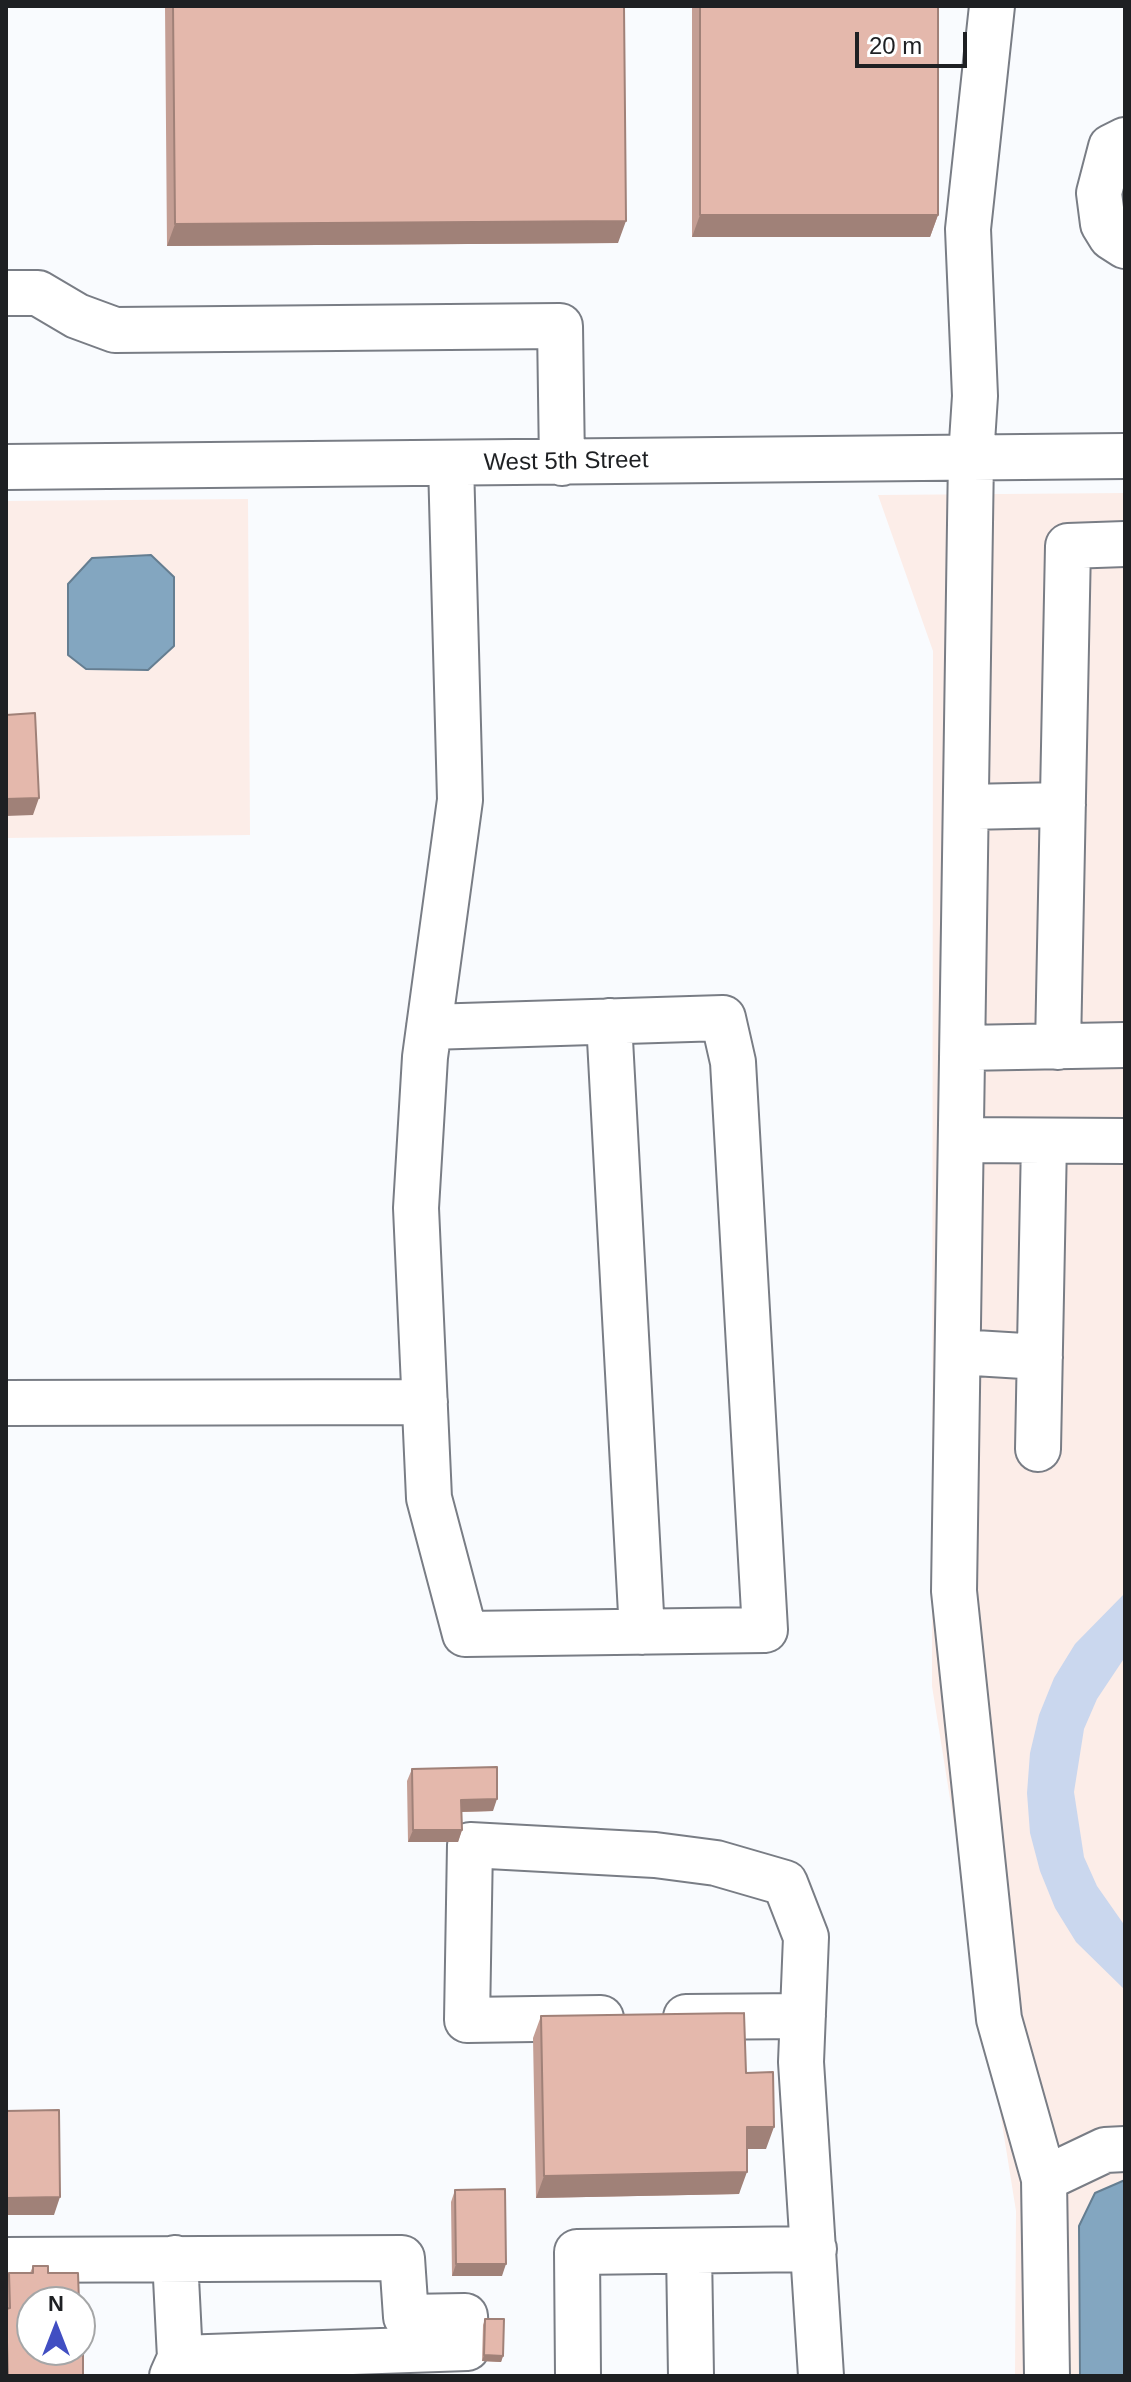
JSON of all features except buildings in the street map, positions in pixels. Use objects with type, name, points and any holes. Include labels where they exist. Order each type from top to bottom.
[{"type":"street","points":[[992,6],[968,229],[975,396],[971,457],[954,1591],[999,2019],[1044,2179],[1047,2376]]},
{"type":"street","points":[[1125,140],[1111,147],[1105,159],[1099,193],[1103,224],[1111,237],[1125,246]]},
{"type":"street","points":[[6,293],[38,293],[77,316],[115,330],[560,326],[562,463]]},
{"type":"street","name":"West 5th Street","points":[[6,467],[1125,456]]},
{"type":"street","points":[[429,1027],[723,1018],[733,1062],[765,1630],[465,1634],[429,1498],[416,1208],[429,1027],[460,800],[451,463]]},
{"type":"street","points":[[1058,1047],[1068,546],[1125,544]]},
{"type":"street","points":[[966,807],[1063,805]]},
{"type":"street","points":[[609,1021],[642,1632]]},
{"type":"street","points":[[963,1048],[1125,1045]]},
{"type":"street","points":[[961,1140],[1125,1141]]},
{"type":"street","points":[[1038,1449],[1044,1141]]},
{"type":"street","points":[[958,1352],[1040,1357]]},
{"type":"street","points":[[6,1403],[425,1402]]},
{"type":"street","points":[[803,2016],[467,2020],[470,1845],[655,1855],[716,1863],[785,1883],[806,1937],[803,2016],[801,2062],[821,2376]]},
{"type":"street","points":[[1044,2179],[1105,2150],[1125,2149]]},
{"type":"street","points":[[578,2376],[577,2252],[814,2249]]},
{"type":"street","points":[[689,2251],[691,2376]]},
{"type":"street","points":[[6,2260],[175,2258],[402,2258],[406,2317],[465,2316],[467,2348],[176,2367],[175,2258]]},
{"type":"shaded area","points":[[1125,493],[1125,2376],[1015,2376],[1016,2211],[932,1686],[933,651],[878,495]]},
{"type":"shaded area","points":[[248,499],[250,835],[6,838],[6,501]]},
{"type":"shaded area","points":[[151,555],[174,577],[174,646],[148,670],[86,669],[68,655],[68,584],[92,558]]},
{"type":"shaded area","points":[[1125,1593],[1125,1657],[1097,1699],[1084,1729],[1074,1792],[1084,1857],[1097,1886],[1125,1926],[1125,1990],[1076,1942],[1055,1908],[1040,1871],[1030,1833],[1027,1793],[1030,1753],[1039,1715],[1054,1678],[1075,1644]]},
{"type":"shaded area","points":[[1125,2180],[1125,2376],[1080,2376],[1079,2226],[1095,2193]]}]
